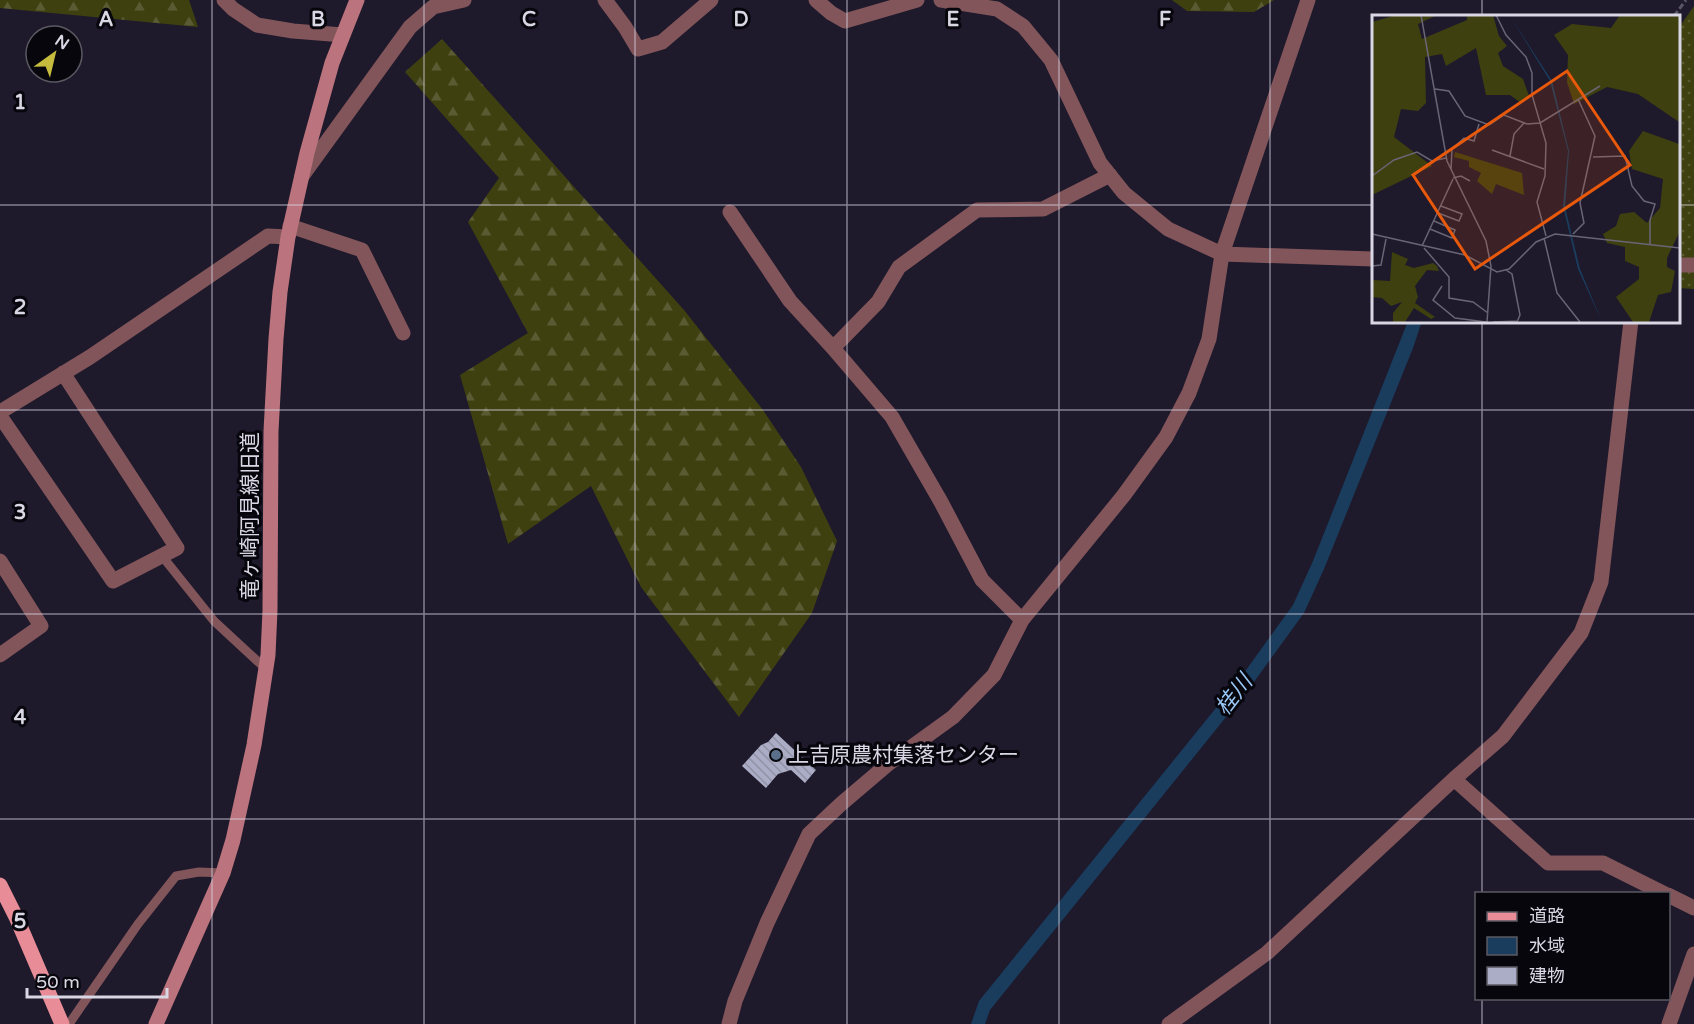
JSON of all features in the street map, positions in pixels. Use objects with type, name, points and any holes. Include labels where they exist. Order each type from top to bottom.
[{"type":"main road","points":[[0,885],[62,1024]]},
{"type":"street","points":[[224,0],[257,25],[293,31],[343,35]]},
{"type":"street","name":"竜ヶ崎阿見線旧道","points":[[156,1024],[223,873],[250,766],[266,669],[270,610],[271,432],[280,292],[300,177],[321,98],[357,0]]},
{"type":"street","points":[[300,177],[410,27],[433,7],[464,0]]},
{"type":"street","points":[[605,0],[638,49],[662,42],[711,0]]},
{"type":"street","points":[[816,0],[845,21],[917,0]]},
{"type":"street","points":[[941,0],[997,9],[1023,26],[1051,60],[1100,162],[1124,193],[1168,229],[1222,254],[1372,259]]},
{"type":"street","points":[[729,1024],[735,1001],[766,923],[809,834],[888,764],[953,717],[994,675],[1022,620],[1124,495],[1166,437],[1189,393],[1209,339],[1222,254],[1308,0]]},
{"type":"street","points":[[833,348],[878,302],[899,267],[977,210],[1043,210],[1110,175]]},
{"type":"street","points":[[730,212],[790,301],[892,417],[941,502],[982,580],[1022,620]]},
{"type":"street","points":[[63,374],[177,548],[113,581],[0,414],[63,374],[90,357],[268,236],[289,231],[362,249],[403,333]]},
{"type":"street","points":[[1169,1024],[1267,953],[1503,736],[1581,633],[1601,582],[1631,322]]},
{"type":"street","points":[[0,561],[41,626],[0,655]]},
{"type":"street","points":[[1454,779],[1548,863],[1604,863],[1663,892]]},
{"type":"street","points":[[1670,896],[1694,908]]},
{"type":"street","points":[[1669,1024],[1694,954]]},
{"type":"lane","points":[[162,556],[214,621],[266,669]]},
{"type":"lane","points":[[69,1024],[138,924],[176,876],[199,872],[223,873]]},
{"type":"path","points":[[1675,15],[1686,0]]},
{"type":"green space","points":[[0,0],[189,0],[198,27],[0,8]]},
{"type":"green space","points":[[1172,0],[1274,0],[1254,12],[1187,11]]},
{"type":"green space","points":[[1694,6],[1694,289],[1679,288],[1679,28]]},
{"type":"green space","points":[[442,39],[684,310],[763,410],[801,467],[837,541],[812,613],[739,717],[641,587],[591,486],[508,544],[460,375],[528,333],[468,222],[499,178],[405,72]]},
{"type":"water","name":"桂川","points":[[1408,322],[1422,322],[1324,569],[1304,613],[1251,686],[990,1010],[985,1024],[971,1024],[979,1001],[1241,677],[1293,605],[1313,561]]},
{"type":"building","name":"上吉原農村集落センター","points":[[776,733],[816,770],[805,783],[791,770],[778,774],[766,788],[742,766],[761,745],[768,742]]},
{"type":"place","name":"上吉原農村集落センター","points":[[776,755]]}]
